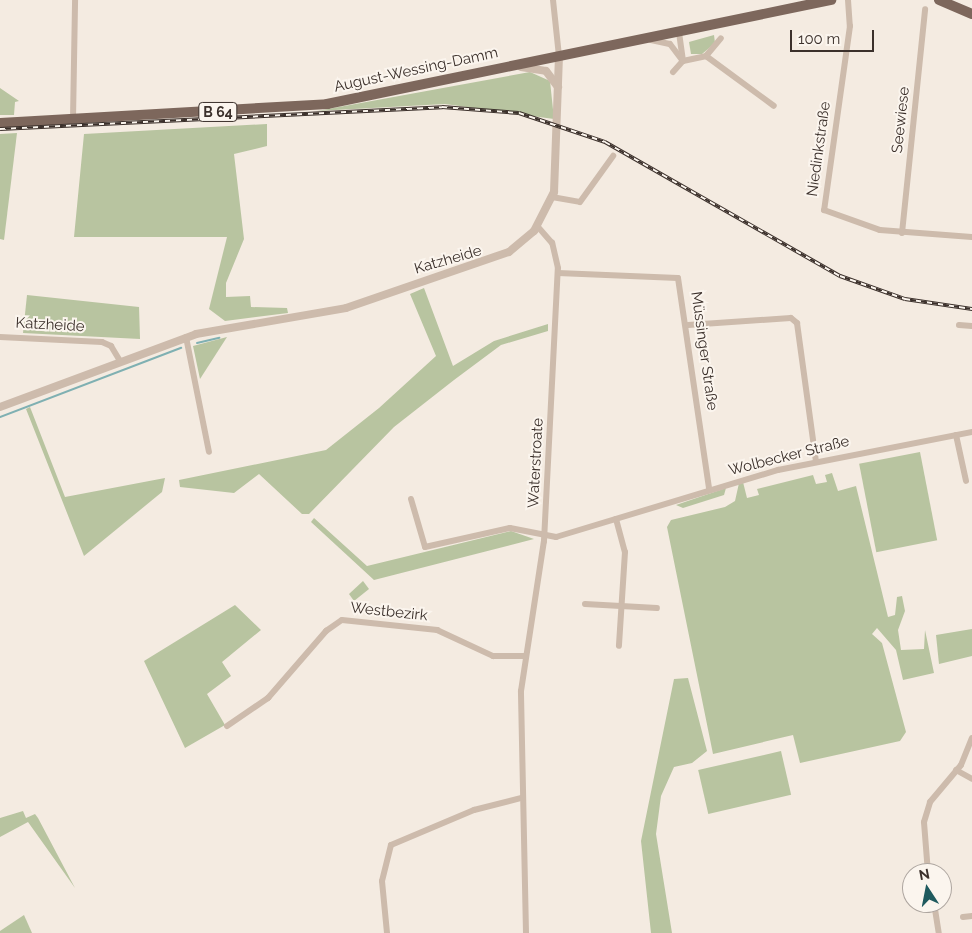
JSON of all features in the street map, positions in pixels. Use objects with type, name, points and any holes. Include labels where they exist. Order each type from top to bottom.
[{"type":"main road","name":"August-Wessing-Damm","points":[[0,123],[303,106],[510,66],[831,0]]},
{"type":"main road","points":[[939,0],[972,14]]},
{"type":"street","points":[[73,119],[75,0]]},
{"type":"street","points":[[553,0],[559,56]]},
{"type":"street","name":"Niedinkstraße","points":[[848,0],[850,26],[823,204],[832,215],[848,222],[902,233],[972,237]]},
{"type":"street","name":"Seewiese","points":[[902,233],[925,9]]},
{"type":"street","points":[[678,32],[684,61]]},
{"type":"street","points":[[673,72],[684,61],[706,56],[721,38]]},
{"type":"street","points":[[634,41],[668,43],[684,61]]},
{"type":"street","name":"Katzheide","points":[[0,407],[186,337],[355,306],[492,261],[520,244],[537,226],[552,197],[558,164],[559,56]]},
{"type":"street","points":[[706,56],[774,106]]},
{"type":"street","points":[[510,66],[544,70],[559,89]]},
{"type":"street","points":[[552,197],[580,202],[613,156]]},
{"type":"street","name":"Waterstroate","points":[[537,226],[552,243],[558,273],[544,536]]},
{"type":"street","name":"Müssinger Straße","points":[[558,273],[672,276],[682,284],[709,489]]},
{"type":"street","points":[[688,325],[791,318],[797,323],[816,461]]},
{"type":"street","points":[[959,325],[972,326]]},
{"type":"street","name":"Katzheide","points":[[0,337],[102,342],[120,361]]},
{"type":"street","points":[[186,337],[209,452]]},
{"type":"street","name":"Wolbecker Straße","points":[[544,536],[561,536],[709,489],[816,461],[972,432]]},
{"type":"street","points":[[956,435],[966,481]]},
{"type":"street","points":[[411,498],[425,547],[510,528],[544,536],[521,691],[521,798],[526,933]]},
{"type":"street","points":[[616,519],[624,546],[619,646]]},
{"type":"street","points":[[585,604],[657,608]]},
{"type":"street","name":"Westbezirk","points":[[227,726],[268,698],[326,631],[342,620],[438,630],[492,656],[526,656]]},
{"type":"street","points":[[927,863],[924,822],[930,802],[956,770],[972,738]]},
{"type":"street","points":[[956,770],[972,779]]},
{"type":"street","points":[[387,933],[382,881],[391,845],[474,810],[521,798]]},
{"type":"street","points":[[936,913],[939,933]]},
{"type":"street","points":[[963,917],[972,916]]},
{"type":"green space","points":[[714,35],[715,43],[702,54],[691,54],[689,42]]},
{"type":"green space","points":[[530,72],[550,81],[554,119],[445,104],[317,111]]},
{"type":"green space","points":[[0,88],[19,101],[15,102],[14,115],[0,115]]},
{"type":"green space","points":[[267,124],[267,146],[234,154],[244,239],[226,283],[226,297],[250,296],[251,307],[287,308],[288,313],[225,321],[209,309],[227,237],[74,237],[84,134]]},
{"type":"green space","points":[[17,133],[4,240],[0,239],[0,134]]},
{"type":"green space","points":[[424,288],[453,366],[494,341],[548,324],[548,331],[501,345],[454,380],[394,427],[309,514],[302,514],[259,474],[234,493],[180,487],[179,480],[326,450],[379,408],[436,356],[410,294]]},
{"type":"green space","points":[[27,295],[139,307],[140,339],[23,333]]},
{"type":"green space","points":[[227,337],[200,379],[193,346]]},
{"type":"green space","points":[[30,407],[65,497],[165,478],[162,492],[84,556],[26,409]]},
{"type":"green space","points":[[920,452],[937,540],[876,552],[859,464]]},
{"type":"green space","points":[[832,473],[838,491],[856,486],[888,617],[895,615],[897,597],[902,596],[905,611],[898,630],[901,650],[924,649],[925,630],[934,673],[903,680],[896,650],[877,628],[872,634],[882,643],[906,732],[900,741],[800,763],[793,735],[713,754],[667,527],[671,520],[725,507],[735,501],[739,483],[743,482],[747,498],[759,495],[757,489],[813,475],[816,484],[827,482],[825,475]]},
{"type":"green space","points":[[726,488],[724,495],[683,508],[676,505]]},
{"type":"green space","points":[[314,518],[367,566],[511,531],[534,539],[374,580],[311,522]]},
{"type":"green space","points":[[363,581],[369,589],[354,601],[349,594]]},
{"type":"green space","points":[[235,605],[261,630],[222,662],[231,676],[207,694],[225,725],[185,748],[144,661]]},
{"type":"green space","points":[[972,629],[972,656],[939,664],[936,635]]},
{"type":"green space","points":[[688,678],[707,751],[692,763],[674,767],[661,796],[656,834],[672,933],[651,933],[641,841],[674,679]]},
{"type":"green space","points":[[781,751],[791,795],[708,814],[698,770]]},
{"type":"green space","points":[[23,811],[26,818],[35,814],[38,818],[75,888],[28,822],[0,837],[0,818]]},
{"type":"green space","points":[[24,915],[32,933],[0,933],[0,931]]},
{"type":"waterway","points":[[197,343],[219,338]]},
{"type":"waterway","points":[[0,417],[181,348]]},
{"type":"railway","points":[[0,129],[442,107],[519,113],[605,142],[840,276],[905,299],[972,309]]}]
